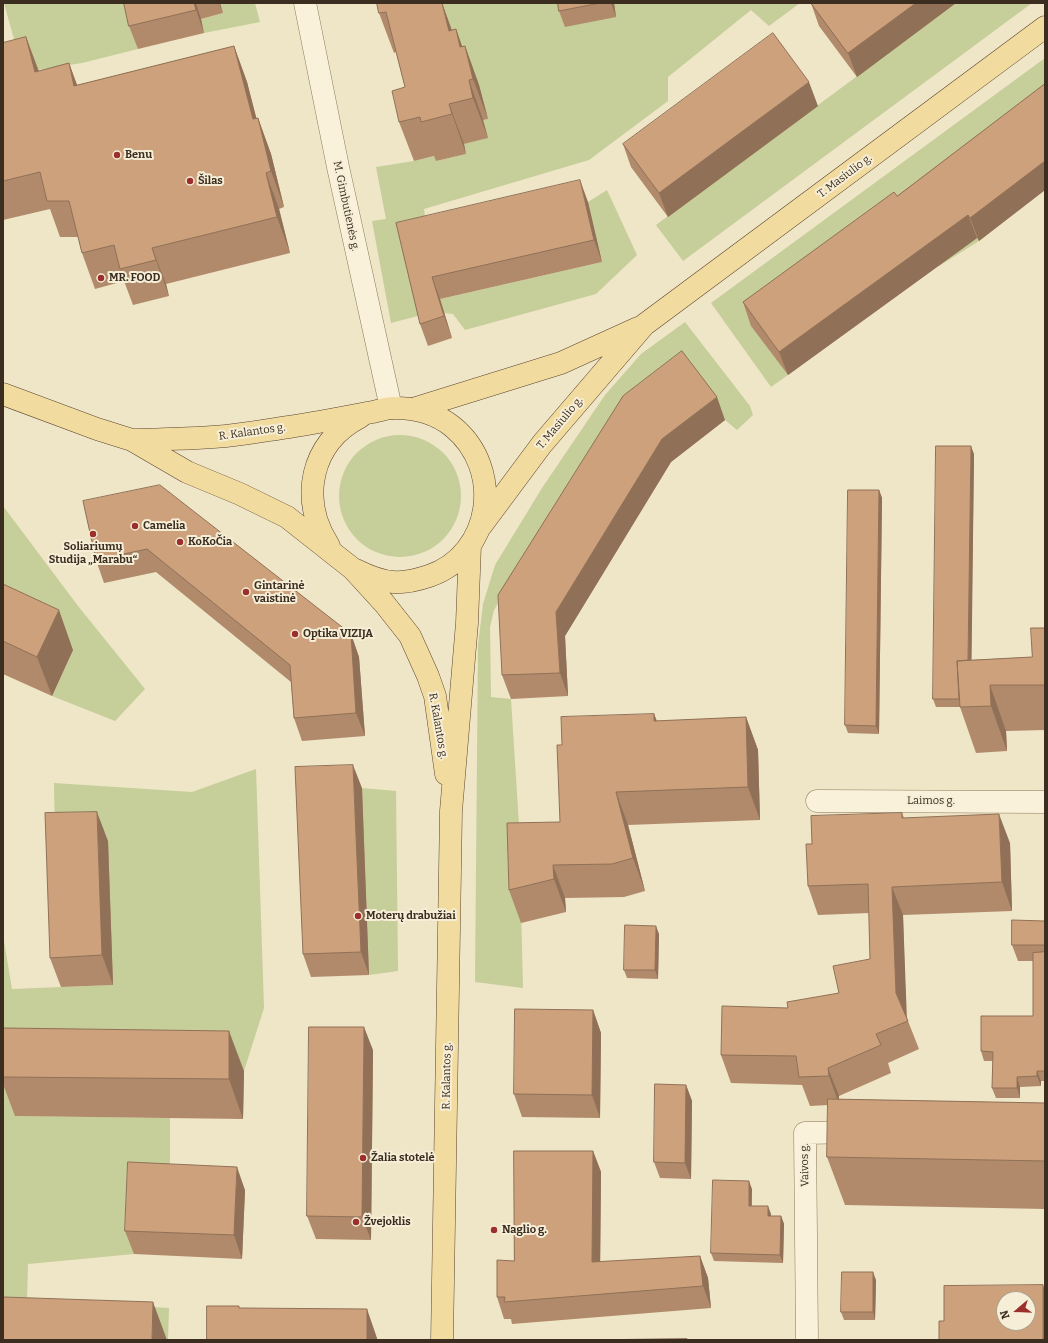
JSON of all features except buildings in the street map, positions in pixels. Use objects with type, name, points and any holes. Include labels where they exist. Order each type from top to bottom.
[{"type":"main road","name":"T. Masiulio g.","points":[[413,409],[561,363],[644,325],[1045,27]]},
{"type":"main road","name":"T. Masiulio g.","points":[[481,526],[542,444],[644,325]]},
{"type":"main road","name":"R. Kalantos g.","points":[[3,394],[97,429],[132,440],[187,472],[240,494],[287,518],[333,552],[353,569],[384,603],[410,636],[428,676],[434,696],[452,811]]},
{"type":"main road","name":"R. Kalantos g.","points":[[132,440],[191,439],[228,436],[391,408],[413,409],[434,415],[453,426],[468,442],[479,461],[485,482],[486,504],[481,526],[470,545],[456,562],[437,573],[416,581],[394,582],[380,580],[353,569]]},
{"type":"main road","name":"R. Kalantos g.","points":[[333,552],[321,534],[314,514],[312,494],[314,472],[322,453],[335,435],[351,422],[370,412]]},
{"type":"main road","name":"R. Kalantos g.","points":[[442,1340],[452,811],[467,623],[470,545]]},
{"type":"street","name":"M. Gimbutienės g.","points":[[305,3],[338,166],[391,408]]},
{"type":"street","name":"Laimos g.","points":[[817,801],[1045,802]]},
{"type":"street","name":"Vaivos g.","points":[[807,1340],[805,1133],[875,1131]]},
{"type":"green space","points":[[4,3],[126,3],[138,49],[82,63],[23,72]]},
{"type":"green space","points":[[220,3],[255,3],[260,22],[204,33],[201,19],[223,13]]},
{"type":"green space","points":[[438,3],[800,3],[769,26],[751,10],[668,77],[668,101],[589,160],[424,209],[428,239],[418,304],[602,262],[588,202],[607,190],[637,255],[596,294],[465,330],[453,314],[433,312],[391,323],[372,221],[386,219],[376,167],[435,156],[436,161],[466,154],[464,144],[487,138],[483,120],[488,119]]},
{"type":"green space","points":[[956,3],[1032,3],[683,261],[656,225]]},
{"type":"green space","points":[[1045,58],[1045,113],[942,192],[979,241],[939,266],[903,216],[751,325],[788,375],[771,387],[711,303]]},
{"type":"green space","points":[[685,322],[750,406],[753,415],[737,430],[725,420],[521,565],[494,610],[490,627],[491,697],[511,699],[519,825],[523,988],[475,982],[478,645],[483,604],[495,565],[542,488],[605,395],[641,354]]},
{"type":"green space","points":[[400,435],[423,440],[443,453],[456,473],[461,496],[456,519],[443,539],[423,552],[400,557],[377,552],[357,539],[344,519],[339,496],[344,473],[357,453],[377,440]]},
{"type":"green space","points":[[3,506],[78,606],[145,689],[115,721],[52,696],[73,650],[3,617]]},
{"type":"green space","points":[[256,769],[264,1008],[244,1071],[15,1116],[170,1118],[170,1187],[137,1186],[134,1254],[28,1264],[27,1300],[169,1308],[168,1340],[3,1336],[3,935],[12,989],[113,985],[55,843],[54,783],[192,792]]},
{"type":"green space","points":[[362,788],[396,791],[398,971],[369,975]]},
{"type":"place","name":"Benu","points":[[117,155]]},
{"type":"place","name":"Šilas","points":[[190,181]]},
{"type":"place","name":"MR. FOOD","points":[[101,278]]},
{"type":"place","name":"Camelia","points":[[135,526]]},
{"type":"place","name":"Soliariumų Studija „Marabu“","points":[[93,534]]},
{"type":"place","name":"KoKoČia","points":[[180,542]]},
{"type":"place","name":"Gintarinė vaistinė","points":[[246,592]]},
{"type":"place","name":"Optika VIZIJA","points":[[295,634]]},
{"type":"place","name":"Moterų drabužiai","points":[[358,916]]},
{"type":"place","name":"Žalia stotelė","points":[[363,1158]]},
{"type":"place","name":"Žvejoklis","points":[[356,1222]]},
{"type":"place","name":"Naglio g.","points":[[494,1230]]}]
